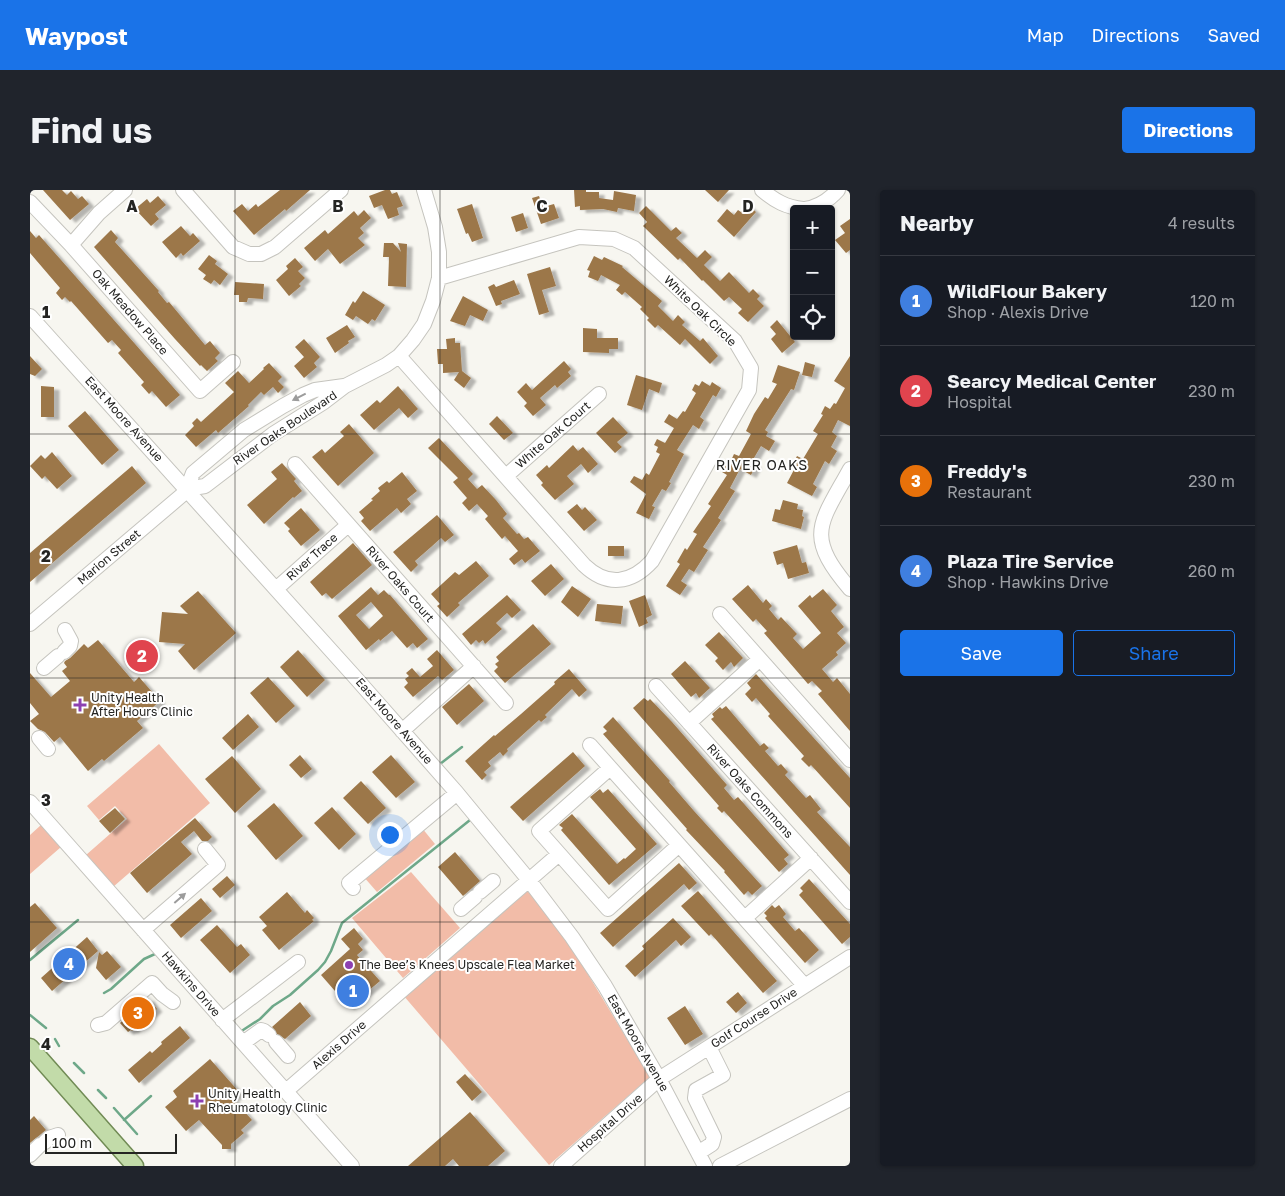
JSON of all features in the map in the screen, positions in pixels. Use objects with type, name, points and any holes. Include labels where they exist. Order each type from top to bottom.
[{"type":"main road","points":[[30,1047],[135,1166]]},
{"type":"street","points":[[71,245],[99,214],[125,190]]},
{"type":"street","points":[[183,190],[233,247],[249,254],[261,254],[275,247],[341,190]]},
{"type":"street","name":"River Oaks Boulevard","points":[[187,489],[205,486],[256,445],[346,386],[399,356],[424,324],[439,278],[439,252],[435,227],[424,190]]},
{"type":"street","points":[[762,190],[782,204],[790,206]]},
{"type":"street","points":[[820,205],[838,190]]},
{"type":"street","name":"Oak Meadow Place","points":[[30,202],[71,245],[200,391],[233,362]]},
{"type":"street","name":"White Oak Circle","points":[[399,356],[590,571],[606,579],[615,580],[632,577],[646,568],[657,553],[748,390],[751,368],[735,341],[634,248],[614,239],[579,237],[439,278]]},
{"type":"street","name":"East Moore Avenue","points":[[30,316],[187,489],[457,793],[528,879],[602,982],[659,1079],[705,1166]]},
{"type":"street","name":"River Oaks Boulevard","points":[[187,489],[193,473],[244,430],[303,395],[316,390],[346,386]]},
{"type":"street","name":"White Oak Court","points":[[506,476],[599,394]]},
{"type":"street","name":"River Oaks Court","points":[[295,464],[506,703]]},
{"type":"street","points":[[850,469],[822,521],[821,542],[831,564],[850,589]]},
{"type":"street","name":"Marion Street","points":[[30,624],[187,489]]},
{"type":"street","name":"River Trace","points":[[276,589],[348,524]]},
{"type":"street","points":[[720,614],[850,760]]},
{"type":"street","points":[[44,668],[70,646],[71,641],[65,630]]},
{"type":"street","points":[[690,723],[760,659]]},
{"type":"street","points":[[402,731],[474,666]]},
{"type":"street","name":"River Oaks Commons","points":[[656,686],[850,902]]},
{"type":"street","points":[[590,745],[804,985]]},
{"type":"street","points":[[610,768],[539,831],[608,909],[679,845]]},
{"type":"street","points":[[353,888],[350,883],[457,793]]},
{"type":"street","name":"Hawkins Drive","points":[[30,802],[352,1166]]},
{"type":"street","points":[[143,930],[218,865],[205,849]]},
{"type":"street","points":[[528,879],[559,854]]},
{"type":"street","points":[[745,918],[811,858]]},
{"type":"street","name":"Alexis Drive","points":[[286,1092],[528,879]]},
{"type":"street","points":[[461,908],[493,881]]},
{"type":"street","name":"Golf Course Drive","points":[[659,1079],[850,957]]},
{"type":"street","points":[[222,1020],[298,962]]},
{"type":"street","points":[[98,1025],[106,1023],[152,983],[173,1002]]},
{"type":"street","points":[[243,1043],[261,1030],[264,1030],[288,1056]]},
{"type":"street","points":[[698,1153],[712,1144],[714,1137],[695,1098],[696,1090],[723,1075],[708,1047]]},
{"type":"street","name":"Hospital Drive","points":[[561,1166],[659,1079]]},
{"type":"street","points":[[720,1166],[737,1162],[850,1099]]},
{"type":"street","points":[[38,1147],[49,1138],[58,1135]]},
{"type":"shaded area","points":[[159,744],[210,803],[113,887],[86,855],[127,819],[115,806],[99,820],[87,806]]},
{"type":"shaded area","points":[[41,825],[61,847],[30,874],[30,835]]},
{"type":"shaded area","points":[[422,828],[435,844],[377,892],[363,876]]},
{"type":"shaded area","points":[[411,872],[460,928],[403,978],[352,918]]},
{"type":"shaded area","points":[[526,889],[566,938],[650,1077],[549,1165],[403,995]]},
{"type":"building","points":[[43,190],[62,190],[67,195],[71,191],[78,199],[82,196],[89,204],[70,220]]},
{"type":"building","points":[[280,190],[310,190],[254,235],[233,211],[242,204],[248,211],[256,204],[258,207]]},
{"type":"building","points":[[390,190],[392,194],[397,192],[403,206],[397,208],[399,215],[388,219],[382,205],[374,208],[369,196]]},
{"type":"building","points":[[574,190],[599,192],[599,198],[613,200],[614,191],[636,195],[634,211],[618,208],[617,212],[603,209],[580,210],[580,206],[575,207]]},
{"type":"building","points":[[705,190],[729,190],[718,202]]},
{"type":"building","points":[[158,196],[166,205],[155,214],[159,219],[151,226],[135,209],[147,199],[150,203]]},
{"type":"building","points":[[539,196],[543,207],[554,204],[559,218],[541,224],[532,198]]},
{"type":"building","points":[[472,204],[483,238],[472,242],[468,233],[466,234],[457,209]]},
{"type":"building","points":[[748,205],[756,212],[734,237],[717,221],[727,209],[734,215],[738,210],[741,212]]},
{"type":"building","points":[[646,206],[671,231],[676,227],[682,233],[676,238],[697,258],[705,250],[712,257],[704,265],[720,281],[729,272],[749,293],[753,289],[760,296],[757,299],[764,306],[748,322],[738,313],[742,309],[729,297],[724,301],[680,258],[678,260],[643,226],[647,222],[639,213]]},
{"type":"building","points":[[364,210],[371,218],[360,228],[364,233],[358,238],[365,245],[340,264],[328,249],[315,261],[304,248],[325,230],[328,234],[354,211],[358,216]]},
{"type":"building","points":[[523,213],[528,228],[516,232],[511,217]]},
{"type":"building","points":[[850,219],[850,250],[846,253],[835,240],[845,233],[840,226]]},
{"type":"building","points":[[181,226],[190,236],[193,233],[200,241],[183,256],[181,253],[176,258],[162,242]]},
{"type":"building","points":[[111,230],[118,238],[115,242],[159,291],[167,303],[169,302],[205,345],[210,341],[220,353],[215,358],[218,361],[207,371],[175,339],[94,247]]},
{"type":"building","points":[[30,231],[36,238],[39,235],[180,395],[166,407],[152,391],[149,394],[141,385],[144,382],[118,353],[121,350],[112,340],[108,343],[71,301],[65,297],[62,300],[56,293],[60,288],[30,253]]},
{"type":"building","points":[[384,243],[393,243],[401,252],[398,243],[407,244],[406,287],[388,286],[389,257],[383,257]]},
{"type":"building","points":[[209,255],[217,261],[215,264],[228,274],[220,285],[214,280],[211,284],[203,279],[206,275],[198,269]]},
{"type":"building","points":[[594,256],[602,260],[604,257],[623,266],[662,301],[658,306],[673,321],[678,315],[685,322],[682,325],[700,341],[703,338],[718,356],[710,364],[685,339],[680,345],[658,325],[655,328],[640,309],[642,307],[625,292],[622,295],[616,290],[620,285],[601,275],[598,281],[588,277],[590,271],[587,270]]},
{"type":"building","points":[[295,258],[303,267],[298,271],[305,278],[299,284],[301,286],[289,296],[276,280],[288,269],[286,266]]},
{"type":"building","points":[[550,267],[556,286],[542,290],[549,312],[539,315],[527,274]]},
{"type":"building","points":[[514,280],[520,294],[501,301],[502,304],[496,306],[488,287],[494,284],[496,287]]},
{"type":"building","points":[[235,282],[264,284],[263,299],[248,298],[247,302],[239,302],[239,295],[234,295]]},
{"type":"building","points":[[363,291],[385,305],[375,321],[372,319],[368,324],[356,316],[353,320],[345,315],[353,301],[355,303]]},
{"type":"building","points":[[463,296],[488,310],[483,321],[470,315],[465,326],[450,321]]},
{"type":"building","points":[[777,320],[790,336],[790,340],[795,342],[782,353],[771,339],[776,334],[770,327]]},
{"type":"building","points":[[347,325],[355,337],[335,353],[326,338]]},
{"type":"building","points":[[583,328],[597,329],[597,338],[618,338],[618,349],[609,349],[609,353],[583,352]]},
{"type":"building","points":[[455,338],[455,343],[460,343],[462,371],[471,378],[464,388],[454,380],[459,372],[443,373],[443,364],[438,364],[437,349],[447,349],[446,339]]},
{"type":"building","points":[[304,339],[320,357],[314,363],[317,367],[304,378],[294,366],[304,357],[295,347]]},
{"type":"building","points":[[30,356],[42,369],[35,376],[30,374]]},
{"type":"building","points":[[850,356],[850,426],[838,420],[832,432],[837,436],[831,447],[837,451],[829,464],[825,461],[813,484],[817,487],[812,496],[787,483],[797,464],[794,462],[797,456],[803,459],[818,434],[813,431],[823,415],[821,414],[825,406],[830,409],[834,403],[836,404],[845,388],[834,381]]},
{"type":"building","points":[[564,361],[571,369],[568,372],[571,376],[557,388],[555,385],[540,398],[546,405],[533,416],[524,406],[527,403],[517,392],[526,383],[532,390]]},
{"type":"building","points":[[805,362],[815,365],[812,377],[802,375]]},
{"type":"building","points":[[269,363],[282,377],[278,381],[284,387],[278,393],[273,387],[264,395],[261,392],[249,406],[218,433],[216,430],[196,447],[185,435],[194,426],[192,423],[197,418],[201,422],[234,392],[225,383],[238,371],[249,383]]},
{"type":"building","points":[[778,365],[800,372],[794,390],[791,389],[765,430],[768,432],[766,436],[775,441],[769,451],[761,446],[751,463],[756,465],[751,475],[740,469],[730,488],[735,491],[718,518],[721,520],[703,547],[708,550],[694,572],[689,569],[681,581],[687,585],[680,595],[666,586],[680,564],[677,562],[685,548],[687,550],[697,534],[693,532],[711,506],[708,504],[727,475],[722,472],[726,465],[728,467],[734,454],[739,456],[751,434],[746,431],[754,414],[765,397],[768,399],[777,384],[772,382]]},
{"type":"building","points":[[636,375],[662,383],[659,393],[649,389],[642,410],[627,405]]},
{"type":"building","points":[[702,381],[710,386],[712,382],[721,388],[716,397],[713,395],[700,417],[704,420],[699,429],[693,425],[677,450],[684,454],[669,482],[671,483],[666,491],[662,489],[652,506],[655,507],[649,519],[636,513],[646,494],[630,482],[634,476],[642,480],[646,473],[649,475],[660,454],[656,452],[658,447],[654,445],[657,439],[665,443],[674,428],[664,422],[669,414],[677,419],[683,411],[685,412],[696,393],[692,390],[695,384],[699,386]]},
{"type":"building","points":[[41,386],[54,387],[54,417],[41,417]]},
{"type":"building","points":[[398,386],[418,409],[408,418],[399,408],[374,430],[360,415],[377,400],[380,403]]},
{"type":"building","points":[[85,411],[119,450],[102,465],[68,426]]},
{"type":"building","points":[[497,416],[513,433],[504,440],[489,424]]},
{"type":"building","points":[[613,417],[628,433],[617,442],[622,447],[615,453],[596,433]]},
{"type":"building","points":[[349,424],[374,453],[338,486],[312,457],[322,449],[325,453],[344,436],[340,432]]},
{"type":"building","points":[[439,438],[473,474],[468,479],[477,489],[482,485],[496,500],[507,514],[503,518],[517,534],[519,533],[524,539],[528,537],[540,551],[525,563],[522,559],[514,565],[509,559],[518,551],[505,536],[502,539],[485,519],[488,516],[477,504],[469,511],[462,503],[467,498],[453,482],[458,478],[428,448]]},
{"type":"building","points":[[573,445],[578,451],[583,447],[598,464],[588,473],[581,464],[567,476],[574,484],[555,500],[541,485],[543,483],[536,475],[547,465],[549,468]]},
{"type":"building","points":[[52,452],[72,476],[57,489],[45,476],[42,479],[30,466],[41,455],[45,459]]},
{"type":"building","points":[[282,463],[296,479],[294,481],[302,491],[264,524],[247,505],[277,479],[271,472]]},
{"type":"building","points":[[132,466],[146,483],[30,582],[30,553]]},
{"type":"building","points":[[402,472],[417,491],[407,499],[411,504],[401,513],[397,508],[370,531],[361,521],[364,518],[359,512],[373,500],[371,499],[380,491],[378,488],[387,481],[389,483]]},
{"type":"building","points":[[783,500],[798,504],[797,509],[803,510],[802,516],[804,517],[801,529],[772,521],[775,509],[780,510]]},
{"type":"building","points":[[577,504],[582,510],[585,507],[597,520],[584,531],[567,512]]},
{"type":"building","points":[[301,508],[320,530],[301,546],[288,531],[290,529],[284,523]]},
{"type":"building","points":[[437,515],[454,535],[445,542],[441,538],[415,561],[418,565],[411,572],[393,552]]},
{"type":"building","points":[[353,543],[372,565],[332,599],[326,593],[322,596],[310,582]]},
{"type":"building","points":[[797,545],[802,563],[806,562],[809,573],[788,579],[783,563],[777,565],[773,552]]},
{"type":"building","points":[[608,546],[624,546],[624,556],[608,556]]},
{"type":"building","points":[[476,561],[489,576],[458,603],[460,605],[447,617],[437,606],[440,604],[431,594],[455,572],[459,575]]},
{"type":"building","points":[[551,564],[564,579],[545,596],[531,581]]},
{"type":"building","points":[[748,585],[763,603],[766,599],[772,606],[769,609],[778,620],[781,617],[797,634],[793,638],[803,649],[821,633],[798,606],[810,595],[812,598],[823,589],[837,605],[831,611],[844,627],[837,633],[846,643],[836,652],[838,655],[822,669],[833,682],[837,678],[850,694],[850,731],[818,694],[822,691],[812,681],[808,684],[764,633],[767,631],[756,619],[753,622],[732,599]]},
{"type":"building","points":[[572,586],[591,599],[578,617],[561,602]]},
{"type":"building","points":[[371,587],[378,595],[384,590],[428,639],[417,648],[413,643],[407,648],[392,631],[366,650],[338,616]],"holes":[[[371,602],[383,616],[369,629],[356,615]]]},
{"type":"building","points":[[198,591],[236,633],[194,670],[178,651],[185,644],[159,642],[162,612],[188,614],[180,606]]},
{"type":"building","points":[[507,595],[521,610],[512,618],[507,613],[496,623],[502,629],[485,644],[483,640],[479,643],[476,640],[471,645],[462,634]]},
{"type":"building","points":[[645,595],[652,615],[646,618],[648,623],[639,627],[629,601]]},
{"type":"building","points":[[597,604],[623,606],[621,624],[595,621]]},
{"type":"building","points":[[533,624],[551,644],[505,683],[494,671],[498,667],[495,664],[499,661],[496,657]]},
{"type":"building","points":[[719,632],[743,658],[734,667],[731,662],[723,670],[715,661],[718,658],[705,645]]},
{"type":"building","points":[[98,640],[134,682],[139,677],[160,701],[137,721],[143,728],[104,761],[102,759],[88,771],[60,737],[54,742],[45,732],[38,729],[30,721],[39,714],[30,703],[30,673],[51,697],[70,681],[62,671],[67,667],[64,663],[65,661],[84,644],[88,648]]},
{"type":"building","points":[[298,650],[325,680],[307,697],[280,667]]},
{"type":"building","points":[[437,650],[454,670],[442,680],[438,676],[413,697],[404,687],[408,683],[405,679],[409,676],[406,673],[412,668],[420,677],[433,666],[427,659]]},
{"type":"building","points":[[685,661],[710,688],[699,698],[696,693],[691,697],[671,674]]},
{"type":"building","points":[[569,669],[587,690],[579,697],[572,689],[545,715],[547,717],[541,722],[539,720],[507,749],[508,751],[503,756],[500,752],[488,762],[491,766],[484,772],[487,775],[482,780],[465,761],[555,684],[554,682]]},
{"type":"building","points":[[756,674],[850,778],[850,808],[811,765],[809,767],[801,759],[804,756],[768,716],[770,714],[756,698],[752,702],[745,694],[751,688],[747,683]]},
{"type":"building","points":[[268,677],[295,706],[276,723],[250,693]]},
{"type":"building","points":[[469,684],[484,701],[457,725],[442,707]]},
{"type":"building","points":[[644,698],[648,701],[650,699],[672,722],[727,785],[724,788],[734,800],[738,797],[789,855],[784,859],[788,864],[779,872],[724,811],[722,813],[717,808],[719,806],[633,708]]},
{"type":"building","points":[[726,706],[760,746],[764,743],[769,748],[765,751],[778,766],[781,764],[788,772],[785,775],[806,798],[810,795],[821,809],[817,812],[850,847],[850,875],[711,719],[714,717],[712,714],[720,707],[722,709]]},
{"type":"building","points":[[248,714],[259,727],[233,750],[222,738]]},
{"type":"building","points":[[613,717],[762,886],[752,895],[748,891],[744,895],[725,871],[686,830],[603,734],[607,731],[603,727]]},
{"type":"building","points":[[573,752],[585,766],[523,821],[510,807]]},
{"type":"building","points":[[300,755],[312,769],[301,778],[289,765]]},
{"type":"building","points":[[391,755],[415,782],[396,798],[372,772]]},
{"type":"building","points":[[232,756],[261,789],[235,813],[205,779]]},
{"type":"building","points":[[361,781],[386,808],[368,824],[343,798]]},
{"type":"building","points":[[600,789],[603,793],[608,789],[657,844],[609,885],[561,830],[563,828],[559,825],[572,814],[617,864],[625,859],[636,849],[590,797]]},
{"type":"building","points":[[274,803],[303,836],[276,860],[247,826]]},
{"type":"building","points":[[332,807],[356,834],[339,850],[314,823]]},
{"type":"building","points":[[115,808],[125,819],[110,833],[99,821]]},
{"type":"building","points":[[195,818],[212,837],[208,841],[202,841],[194,831],[181,842],[192,854],[147,893],[130,873]]},
{"type":"building","points":[[455,852],[480,881],[463,896],[438,867]]},
{"type":"building","points":[[679,863],[697,883],[689,890],[684,884],[613,947],[600,933]]},
{"type":"building","points":[[227,876],[235,885],[220,898],[212,889]]},
{"type":"building","points":[[809,879],[850,924],[850,937],[842,944],[799,895],[803,891],[800,888]]},
{"type":"building","points":[[698,891],[777,981],[763,993],[711,934],[709,936],[681,906]]},
{"type":"building","points":[[287,892],[305,913],[307,910],[314,918],[312,920],[314,921],[279,950],[262,930],[267,926],[259,917]]},
{"type":"building","points":[[201,898],[212,911],[181,938],[170,925]]},
{"type":"building","points":[[35,903],[57,928],[30,952],[30,907]]},
{"type":"building","points":[[772,905],[775,908],[779,905],[786,914],[783,917],[795,931],[799,928],[819,950],[805,963],[765,918],[767,916],[764,913]]},
{"type":"building","points":[[673,918],[691,937],[681,946],[676,940],[635,977],[625,966],[644,949],[642,946]]},
{"type":"building","points":[[217,925],[237,947],[241,944],[250,955],[230,973],[200,940]]},
{"type":"building","name":"The Bee’s Knees Upscale Flea Market","points":[[354,928],[363,939],[358,944],[363,950],[357,955],[380,981],[349,1007],[321,975],[350,949],[341,939]]},
{"type":"building","points":[[87,937],[98,951],[52,991],[41,978]]},
{"type":"building","points":[[107,951],[121,967],[106,980],[96,968],[99,952],[102,955]]},
{"type":"building","points":[[738,992],[747,1003],[736,1013],[726,1002]]},
{"type":"building","points":[[148,998],[157,1009],[132,1031],[128,1032],[120,1023]]},
{"type":"building","points":[[300,1002],[311,1016],[285,1039],[277,1034],[272,1027]]},
{"type":"building","points":[[685,1006],[703,1034],[685,1045],[667,1018]]},
{"type":"building","points":[[180,1026],[190,1038],[139,1083],[128,1070],[150,1051],[152,1053],[162,1044],[161,1042]]},
{"type":"building","points":[[210,1059],[240,1093],[233,1099],[252,1120],[241,1130],[244,1133],[231,1144],[231,1149],[222,1149],[222,1145],[199,1120],[186,1131],[165,1107],[177,1097],[173,1091]]},
{"type":"building","points":[[465,1074],[482,1092],[472,1101],[456,1082]]},
{"type":"building","points":[[470,1112],[505,1151],[488,1166],[459,1166],[453,1159],[445,1166],[408,1166]]},
{"type":"building","points":[[34,1116],[46,1130],[30,1143],[30,1120]]},
{"type":"waterway","points":[[440,764],[462,747]]},
{"type":"waterway","points":[[240,1032],[260,1019],[273,1006],[290,995],[318,970],[331,951],[342,923],[470,820]]},
{"type":"waterway","points":[[30,960],[78,920]]},
{"type":"waterway","points":[[104,993],[144,959],[155,954]]},
{"type":"waterway","points":[[30,1015],[46,1028]]},
{"type":"waterway","points":[[55,1039],[59,1046]]},
{"type":"waterway","points":[[74,1063],[84,1073]]},
{"type":"waterway","points":[[98,1090],[106,1098]]},
{"type":"waterway","points":[[124,1120],[151,1096]]},
{"type":"waterway","points":[[114,1108],[137,1134]]},
{"type":"place","name":"Searcy Medical Center","points":[[142,656]]},
{"type":"place","name":"Unity Health After Hours Clinic","points":[[80,705]]},
{"type":"place","name":"Plaza Tire Service","points":[[69,964]]},
{"type":"place","name":"The Bee’s Knees Upscale Flea Market","points":[[349,965]]},
{"type":"place","name":"WildFlour Bakery","points":[[353,991]]},
{"type":"place","name":"Freddy's","points":[[138,1013]]},
{"type":"place","name":"Unity Health Rheumatology Clinic","points":[[197,1101]]},
{"type":"district","name":"RIVER OAKS","points":[[762,465]]}]
